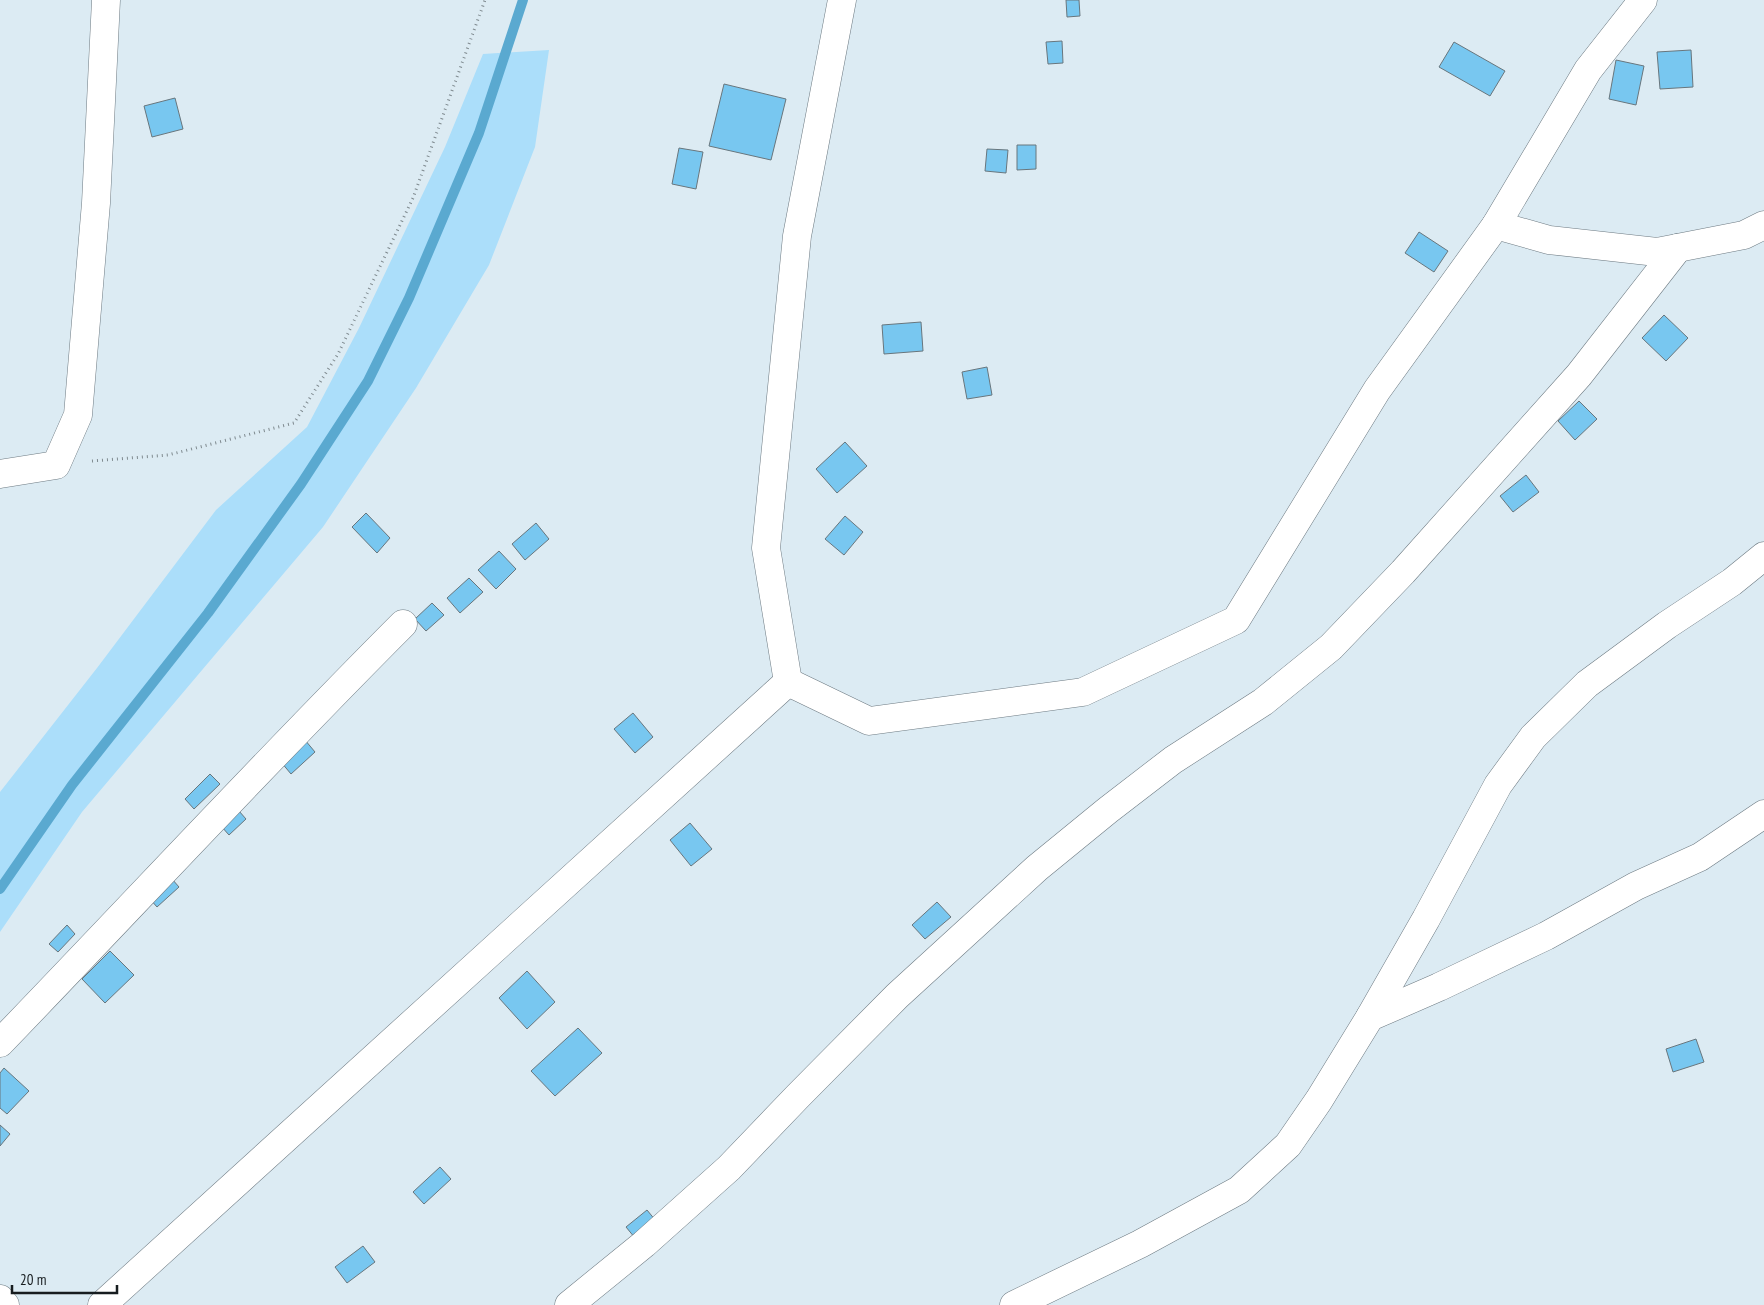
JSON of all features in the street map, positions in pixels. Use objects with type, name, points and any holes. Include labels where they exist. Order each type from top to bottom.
[{"type":"street","points":[[0,474],[56,464],[78,415],[96,204],[106,0]]},
{"type":"street","points":[[788,682],[766,548],[797,236],[842,0]]},
{"type":"street","points":[[788,682],[869,722],[1083,692],[1236,620],[1377,390],[1496,225],[1588,70],[1643,0]]},
{"type":"street","points":[[1496,225],[1549,240],[1657,252],[1744,234],[1764,225]]},
{"type":"street","points":[[570,1305],[644,1244],[729,1168],[897,996],[1037,868],[1173,760],[1263,702],[1331,646],[1403,572],[1578,376],[1678,248]]},
{"type":"street","points":[[1014,1305],[1140,1244],[1239,1190],[1288,1145],[1319,1100],[1370,1017],[1426,919],[1498,785],[1532,737],[1587,684],[1667,625],[1732,582],[1764,556]]},
{"type":"street","points":[[0,1043],[306,721],[403,624]]},
{"type":"street","points":[[102,1305],[788,682]]},
{"type":"street","points":[[1370,1017],[1439,987],[1546,936],[1636,886],[1700,857],[1764,814]]},
{"type":"street","points":[[0,1299],[4,1305]]},
{"type":"path","points":[[56,464],[168,455],[294,423],[338,354],[413,198],[485,0]]},
{"type":"shaded area","points":[[549,50],[535,147],[489,265],[416,388],[323,527],[82,812],[0,932],[0,792],[97,668],[216,510],[307,427],[359,328],[445,147],[483,54]]},
{"type":"building","points":[[1066,0],[1079,0],[1080,16],[1067,17]]},
{"type":"building","points":[[1062,41],[1063,63],[1048,64],[1046,42]]},
{"type":"building","points":[[1454,42],[1505,71],[1490,96],[1439,67]]},
{"type":"building","points":[[1691,50],[1693,87],[1660,89],[1657,52]]},
{"type":"building","points":[[1616,60],[1644,66],[1636,105],[1609,99]]},
{"type":"building","points":[[724,84],[786,99],[771,160],[709,146]]},
{"type":"building","points":[[175,98],[183,129],[152,137],[144,106]]},
{"type":"building","points":[[1017,145],[1036,145],[1036,169],[1017,170]]},
{"type":"building","points":[[679,148],[703,152],[696,189],[672,184]]},
{"type":"building","points":[[987,149],[1008,150],[1006,173],[985,171]]},
{"type":"building","points":[[1419,232],[1448,251],[1434,272],[1405,253]]},
{"type":"building","points":[[1664,315],[1688,338],[1666,361],[1642,338]]},
{"type":"building","points":[[921,322],[923,351],[884,354],[882,325]]},
{"type":"building","points":[[987,367],[992,395],[967,399],[962,372]]},
{"type":"building","points":[[1579,401],[1597,419],[1575,440],[1558,421]]},
{"type":"building","points":[[845,442],[867,466],[837,493],[816,469]]},
{"type":"building","points":[[1526,475],[1539,492],[1513,512],[1500,496]]},
{"type":"building","points":[[366,513],[390,538],[377,553],[352,527]]},
{"type":"building","points":[[845,516],[863,532],[844,555],[825,539]]},
{"type":"building","points":[[536,523],[549,539],[525,560],[512,544]]},
{"type":"building","points":[[499,551],[516,569],[496,589],[478,570]]},
{"type":"building","points":[[469,578],[483,592],[460,613],[447,598]]},
{"type":"building","points":[[432,603],[444,615],[426,631],[415,619]]},
{"type":"building","points":[[633,713],[653,737],[635,753],[614,729]]},
{"type":"building","points":[[305,740],[315,752],[291,774],[281,762]]},
{"type":"building","points":[[210,774],[220,784],[194,809],[185,799]]},
{"type":"building","points":[[239,811],[246,819],[229,835],[221,826]]},
{"type":"building","points":[[690,823],[712,849],[691,866],[670,840]]},
{"type":"building","points":[[172,879],[179,887],[157,907],[150,899]]},
{"type":"building","points":[[937,902],[951,917],[925,939],[912,925]]},
{"type":"building","points":[[67,925],[75,934],[58,952],[49,944]]},
{"type":"building","points":[[110,951],[134,975],[105,1003],[82,979]]},
{"type":"building","points":[[527,971],[555,1002],[527,1029],[499,998]]},
{"type":"building","points":[[578,1028],[602,1053],[555,1096],[531,1071]]},
{"type":"building","points":[[1696,1039],[1704,1062],[1673,1072],[1666,1049]]},
{"type":"building","points":[[4,1068],[29,1091],[7,1114],[0,1108],[0,1073]]},
{"type":"building","points":[[0,1125],[10,1134],[0,1146]]},
{"type":"building","points":[[440,1167],[451,1179],[424,1204],[413,1192]]},
{"type":"building","points":[[647,1210],[656,1221],[635,1238],[626,1227]]},
{"type":"building","points":[[363,1246],[375,1262],[347,1283],[335,1267]]},
{"type":"waterway","points":[[0,889],[72,785],[208,613],[301,484],[368,381],[409,298],[479,133],[523,0]]}]
